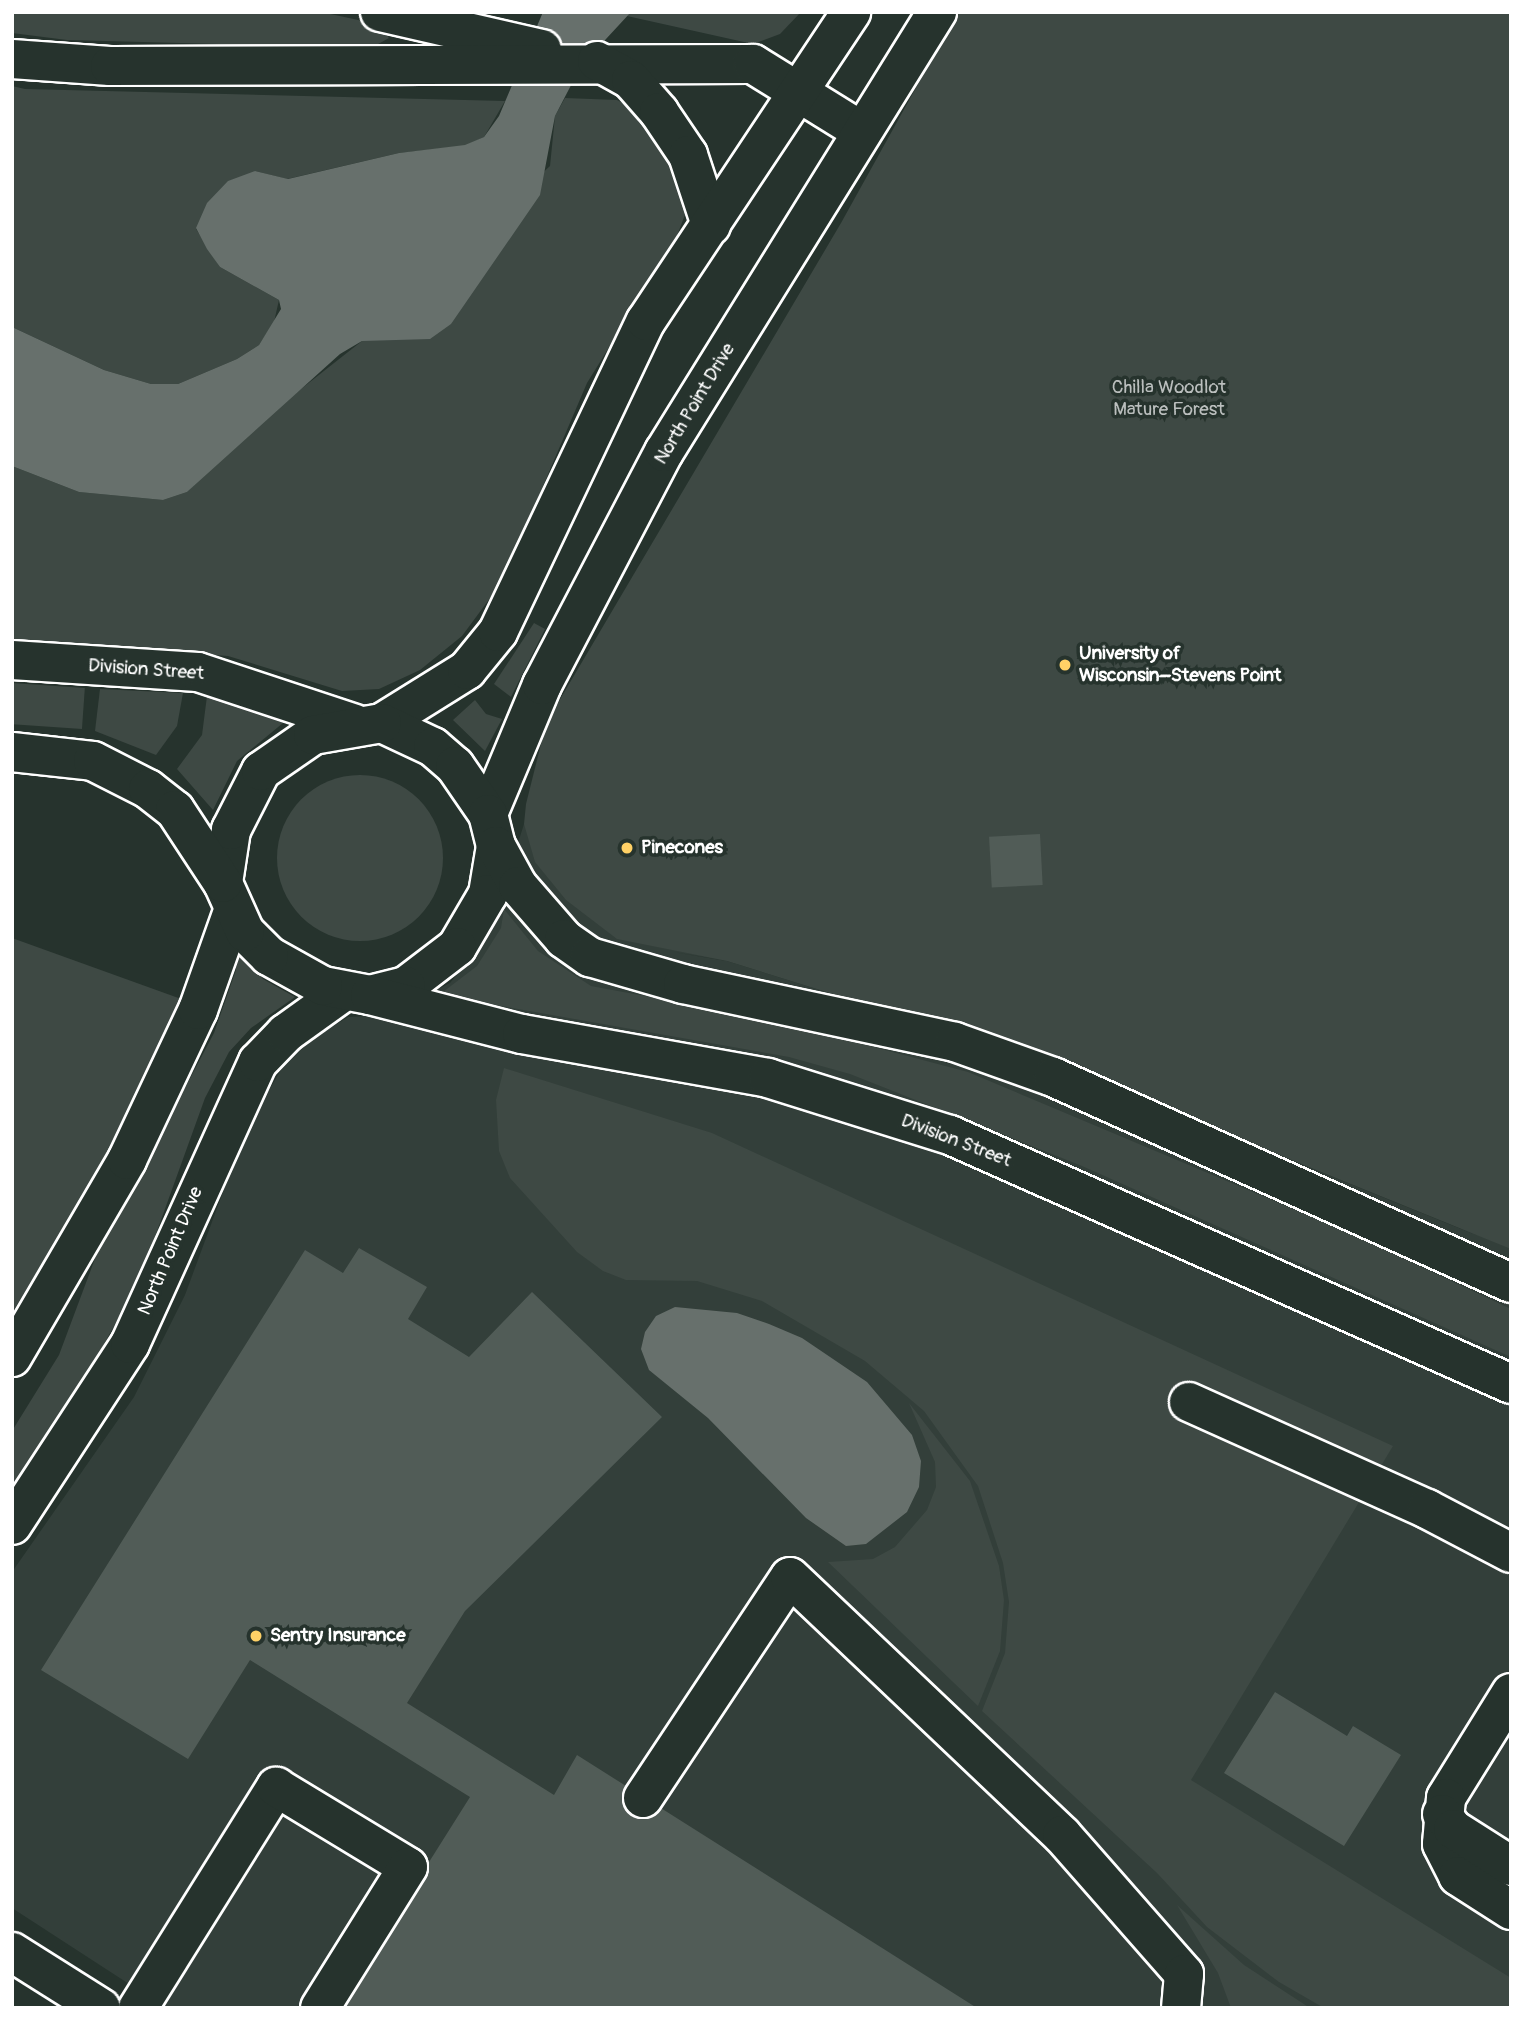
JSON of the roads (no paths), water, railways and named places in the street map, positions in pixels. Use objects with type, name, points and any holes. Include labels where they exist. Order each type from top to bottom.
[{"type":"main road","points":[[380,12],[520,54]]},
{"type":"main road","points":[[12,1357],[127,1160],[198,1010],[228,897],[231,830],[261,771],[313,735],[368,724],[467,670],[498,632],[646,321],[851,12]]},
{"type":"main road","name":"North Point Drive","points":[[12,1525],[130,1345],[258,1062],[286,1033],[357,993],[406,986],[457,947],[488,894],[492,830],[542,685],[664,453],[937,12]]},
{"type":"main road","points":[[12,59],[110,66],[520,54],[609,64],[754,64],[861,131]]},
{"type":"main road","points":[[609,64],[659,112],[688,155],[711,225]]},
{"type":"main road","name":"Division Street","points":[[12,660],[198,672],[368,724],[433,747],[468,782],[492,830]]},
{"type":"main road","points":[[12,752],[93,761],[148,789],[175,810],[228,897]]},
{"type":"main road","points":[[492,830],[518,886],[564,939],[590,957],[683,984],[955,1042],[1053,1077],[1511,1283]]},
{"type":"main road","name":"Division Street","points":[[228,897],[269,956],[296,975],[522,1034],[768,1078],[950,1135],[1511,1384]]},
{"type":"main road","points":[[1189,1402],[1427,1508],[1511,1553]]},
{"type":"main road","points":[[643,1798],[790,1577],[1062,1835],[1184,1974],[1181,2008]]},
{"type":"main road","points":[[1511,1693],[1446,1798],[1442,1814],[1442,1844],[1458,1876],[1511,1910]]},
{"type":"main road","points":[[138,2008],[276,1787],[408,1867],[320,2008]]},
{"type":"main road","points":[[1442,1814],[1453,1829],[1511,1866]]},
{"type":"main road","points":[[12,1952],[101,2008]]},
{"type":"place","name":"University of Wisconsin–Stevens Point","points":[[1065,665]]},
{"type":"place","name":"Pinecones","points":[[627,848]]},
{"type":"place","name":"Sentry Insurance","points":[[256,1636]]},
{"type":"park label","name":"Chilla Woodlot Mature Forest","points":[[1169,399]]}]
